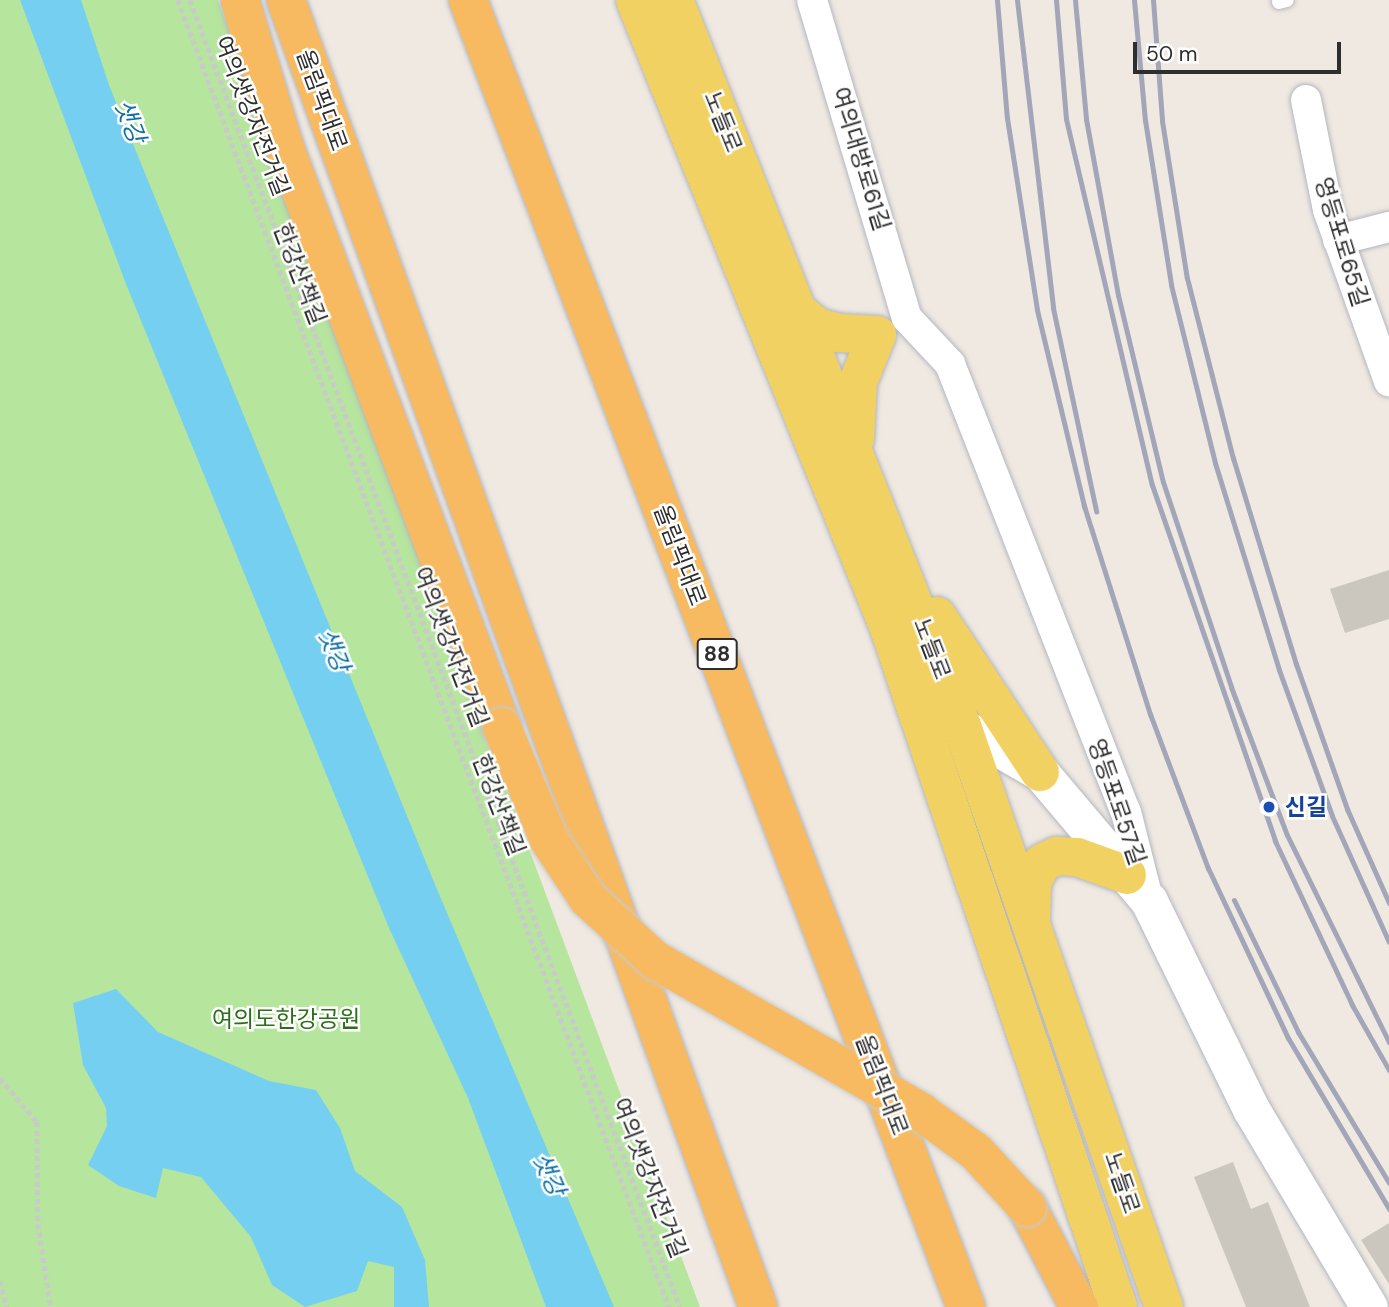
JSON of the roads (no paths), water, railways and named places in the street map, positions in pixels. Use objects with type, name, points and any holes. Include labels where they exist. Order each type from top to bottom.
[{"type":"highway","points":[[240,0],[285,148],[502,727],[549,840],[588,899],[655,960],[921,1112],[976,1152],[1027,1207],[1079,1307]]},
{"type":"highway","name":"올림픽대로","points":[[286,0],[758,1307]]},
{"type":"highway","name":"올림픽대로","points":[[468,0],[966,1307]]},
{"type":"main road","name":"노들로","points":[[635,0],[916,702],[1118,1307]]},
{"type":"main road","name":"노들로","points":[[674,0],[854,448],[962,726],[1166,1307]]},
{"type":"main road","points":[[800,313],[817,327],[839,333],[892,326]]},
{"type":"main road","points":[[854,448],[859,382],[892,326]]},
{"type":"main road","points":[[887,534],[1040,772]]},
{"type":"main road","points":[[1031,924],[1032,882],[1042,863],[1057,856],[1077,857],[1138,888]]},
{"type":"street","name":"여의대방로61길","points":[[812,0],[892,326]]},
{"type":"street","name":"영등포로65길","points":[[1306,100],[1328,210],[1388,378]]},
{"type":"street","points":[[1338,240],[1389,227]]},
{"type":"street","name":"영등포로57길","points":[[892,326],[950,364],[1126,812],[1138,888],[1251,1109],[1369,1307]]},
{"type":"street","points":[[916,702],[1040,772],[1138,888]]},
{"type":"water","name":"샛강","points":[[20,0],[81,0],[109,85],[436,887],[614,1307],[546,1307],[468,1098],[389,928],[126,284]]},
{"type":"water","points":[[116,989],[158,1032],[269,1081],[316,1090],[340,1128],[355,1171],[402,1207],[425,1260],[429,1307],[394,1307],[394,1267],[368,1261],[357,1291],[305,1307],[272,1285],[251,1237],[201,1177],[163,1168],[156,1198],[119,1186],[88,1165],[107,1126],[106,1108],[83,1065],[73,1003]]},
{"type":"railway","points":[[997,0],[1007,118],[1037,310],[1084,506],[1150,714],[1208,868],[1288,1038],[1389,1209]]},
{"type":"railway","points":[[1017,0],[1053,308],[1096,511]]},
{"type":"railway","points":[[1056,0],[1066,119],[1152,485],[1275,841],[1352,1005],[1389,1070]]},
{"type":"railway","points":[[1075,0],[1086,119],[1118,295],[1163,482],[1231,687],[1287,835],[1389,1042]]},
{"type":"railway","points":[[1134,0],[1145,120],[1171,285],[1215,463],[1279,670],[1332,816],[1389,942]]},
{"type":"railway","points":[[1153,0],[1162,121],[1187,278],[1233,458],[1296,664],[1347,809],[1389,903]]},
{"type":"railway","points":[[1234,900],[1298,1032],[1389,1183]]},
{"type":"place","name":"신길","points":[[1269,807]]},
{"type":"park label","name":"여의도한강공원","points":[[286,1019]]}]
